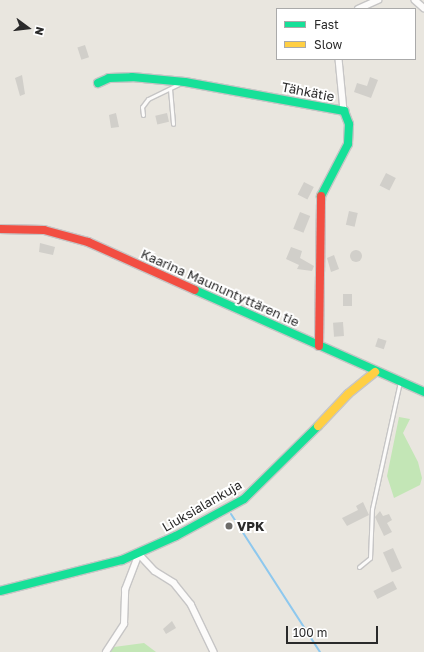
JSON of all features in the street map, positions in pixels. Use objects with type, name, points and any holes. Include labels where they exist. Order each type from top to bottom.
[{"type":"street","points":[[360,8],[378,0]]},
{"type":"street","points":[[415,0],[424,8]]},
{"type":"street","points":[[340,60],[344,111]]},
{"type":"street","name":"Tähkätie","points":[[98,83],[110,78],[132,77],[182,82],[344,111],[349,124],[348,144],[322,192],[319,211],[319,346]]},
{"type":"street","name":"Kaarina Maununtyttären tie","points":[[0,229],[44,230],[82,240],[375,372],[424,392]]},
{"type":"street","name":"Liuksialankuja","points":[[0,591],[139,554],[244,499],[297,449],[348,394],[375,372]]},
{"type":"street","points":[[106,652],[124,624],[125,590],[139,554],[155,571],[174,583],[190,604],[214,652]]},
{"type":"lane","points":[[143,115],[142,107],[148,99],[182,82]]},
{"type":"lane","points":[[170,89],[173,124]]},
{"type":"lane","points":[[359,567],[370,558],[372,509],[400,382]]},
{"type":"green space","points":[[399,417],[410,419],[403,433],[418,462],[422,478],[420,485],[394,498],[387,476]]},
{"type":"green space","points":[[144,643],[156,652],[110,652],[114,647]]},
{"type":"building","points":[[85,45],[89,57],[81,60],[77,47]]},
{"type":"building","points":[[22,75],[25,94],[20,96],[15,78]]},
{"type":"building","points":[[370,77],[378,80],[371,98],[354,92],[357,83],[367,86]]},
{"type":"building","points":[[116,113],[119,127],[111,128],[109,115]]},
{"type":"building","points":[[167,113],[169,122],[157,124],[155,116]]},
{"type":"building","points":[[386,173],[396,178],[389,190],[380,185]]},
{"type":"building","points":[[304,182],[314,187],[307,199],[298,194]]},
{"type":"building","points":[[349,211],[358,213],[355,227],[346,225]]},
{"type":"building","points":[[300,212],[310,216],[303,233],[293,229]]},
{"type":"building","points":[[40,243],[55,247],[53,255],[39,252]]},
{"type":"building","points":[[291,247],[302,251],[300,258],[314,266],[312,271],[297,269],[299,265],[286,259]]},
{"type":"building","points":[[354,250],[358,250],[362,256],[358,262],[354,262],[350,258],[350,254]]},
{"type":"building","points":[[334,255],[339,269],[331,272],[327,258]]},
{"type":"building","points":[[343,294],[352,294],[352,306],[343,306]]},
{"type":"building","points":[[343,322],[344,336],[334,337],[333,323]]},
{"type":"building","points":[[378,338],[387,341],[384,349],[375,347]]},
{"type":"building","points":[[363,502],[369,515],[347,526],[342,518],[358,510],[356,506]]},
{"type":"building","points":[[380,511],[383,516],[389,514],[392,520],[387,523],[392,532],[384,536],[375,517]]},
{"type":"building","points":[[393,548],[402,568],[392,573],[383,552]]},
{"type":"building","points":[[393,581],[397,589],[377,599],[373,591]]},
{"type":"building","points":[[172,621],[176,628],[166,634],[163,629]]},
{"type":"waterway","points":[[231,514],[320,652]]},
{"type":"traffic: fast","points":[[98,83],[109,78],[132,77],[185,82],[344,111],[349,124],[348,144],[321,196]]},
{"type":"traffic: fast","points":[[195,290],[424,392]]},
{"type":"traffic: fast","points":[[0,591],[122,560],[176,536],[244,499],[318,426]]},
{"type":"traffic: slow","points":[[318,426],[348,394],[375,372]]},
{"type":"traffic: jam","points":[[319,346],[321,196]]},
{"type":"traffic: jam","points":[[0,229],[44,230],[88,242],[195,290]]},
{"type":"place","name":"VPK","points":[[229,526]]}]
